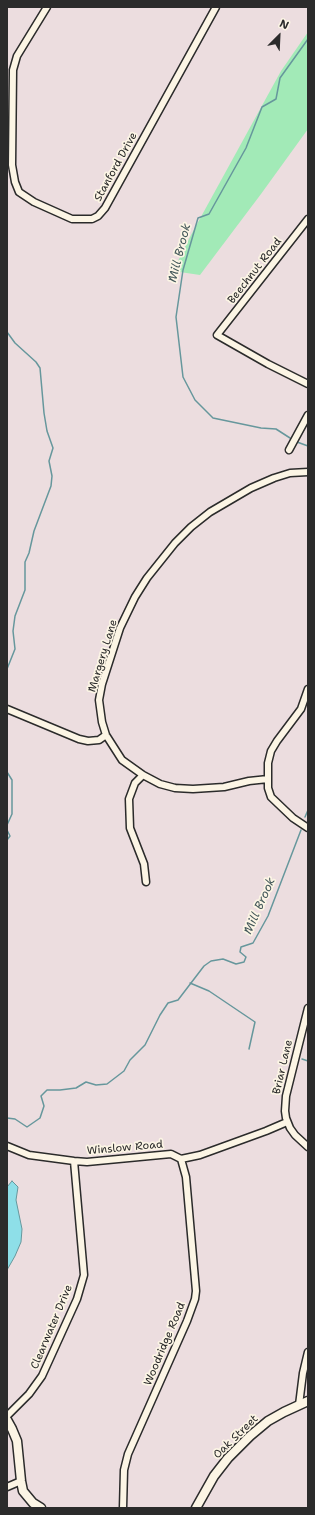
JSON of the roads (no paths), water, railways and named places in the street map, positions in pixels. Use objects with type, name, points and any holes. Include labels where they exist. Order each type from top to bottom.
[{"type":"street","name":"Stanford Drive","points":[[47,7],[17,56],[13,70],[12,165],[15,182],[19,192],[34,202],[72,219],[92,220],[105,208],[216,7]]},
{"type":"street","name":"Beechnut Road","points":[[308,219],[217,335],[268,364],[308,384]]},
{"type":"street","points":[[289,450],[308,415]]},
{"type":"street","name":"Margery Lane","points":[[268,779],[249,781],[224,787],[193,789],[175,788],[160,784],[143,775],[122,760],[106,735],[102,722],[100,700],[106,669],[120,628],[135,596],[159,562],[175,543],[191,527],[210,512],[251,488],[290,473],[308,472]]},
{"type":"street","points":[[308,689],[301,709],[271,751],[268,763],[268,788],[271,797],[293,818],[308,828]]},
{"type":"street","points":[[7,709],[79,739],[88,741],[99,740],[106,735]]},
{"type":"street","points":[[143,775],[135,783],[128,799],[130,828],[144,864],[146,882]]},
{"type":"street","name":"Briar Lane","points":[[287,1122],[285,1111],[286,1096],[308,1008]]},
{"type":"street","points":[[287,1122],[295,1135],[308,1147]]},
{"type":"street","name":"Winslow Road","points":[[7,1146],[29,1155],[87,1162],[171,1154],[181,1159],[200,1155],[287,1122]]},
{"type":"street","name":"Woodridge Road","points":[[123,1508],[124,1470],[128,1454],[188,1321],[195,1299],[196,1292],[186,1177],[181,1159]]},
{"type":"street","name":"Clearwater Drive","points":[[7,1416],[29,1394],[42,1376],[77,1299],[84,1275],[74,1161]]},
{"type":"street","points":[[299,1405],[302,1373],[308,1352]]},
{"type":"street","name":"Oak Street","points":[[196,1508],[214,1476],[228,1458],[250,1436],[268,1421],[308,1401]]},
{"type":"street","points":[[7,1420],[17,1440],[21,1481],[26,1495],[33,1503],[42,1508]]},
{"type":"street","points":[[7,1487],[21,1481]]},
{"type":"water","points":[[12,1181],[18,1187],[16,1200],[22,1229],[21,1242],[7,1270],[7,1187]]},
{"type":"waterway","name":"Mill Brook","points":[[290,438],[276,429],[261,428],[213,418],[195,400],[183,377],[176,317],[183,270],[198,218],[209,214],[246,148],[262,107],[276,99],[280,78],[308,39]]},
{"type":"waterway","points":[[7,332],[15,343],[36,362],[40,368],[44,413],[47,431],[53,448],[49,461],[52,476],[51,486],[34,531],[29,553],[25,562],[25,590],[15,616],[13,631],[15,649],[7,669]]},
{"type":"waterway","name":"Mill Brook","points":[[297,442],[308,446]]},
{"type":"waterway","points":[[7,772],[12,780],[12,814],[7,825]]},
{"type":"waterway","name":"Mill Brook","points":[[305,817],[308,810]]},
{"type":"waterway","points":[[7,830],[10,836],[7,840]]},
{"type":"waterway","name":"Mill Brook","points":[[7,1118],[15,1119],[27,1127],[40,1118],[44,1106],[41,1096],[47,1090],[76,1088],[86,1082],[96,1085],[107,1084],[124,1071],[130,1060],[145,1045],[160,1015],[168,1003],[178,1000],[204,966],[211,961],[223,959],[236,964],[244,962],[246,957],[240,952],[241,947],[253,943],[268,916],[301,830]]},
{"type":"waterway","points":[[190,983],[209,991],[255,1022],[249,1049]]},
{"type":"waterway","points":[[302,1059],[308,1061]]}]
